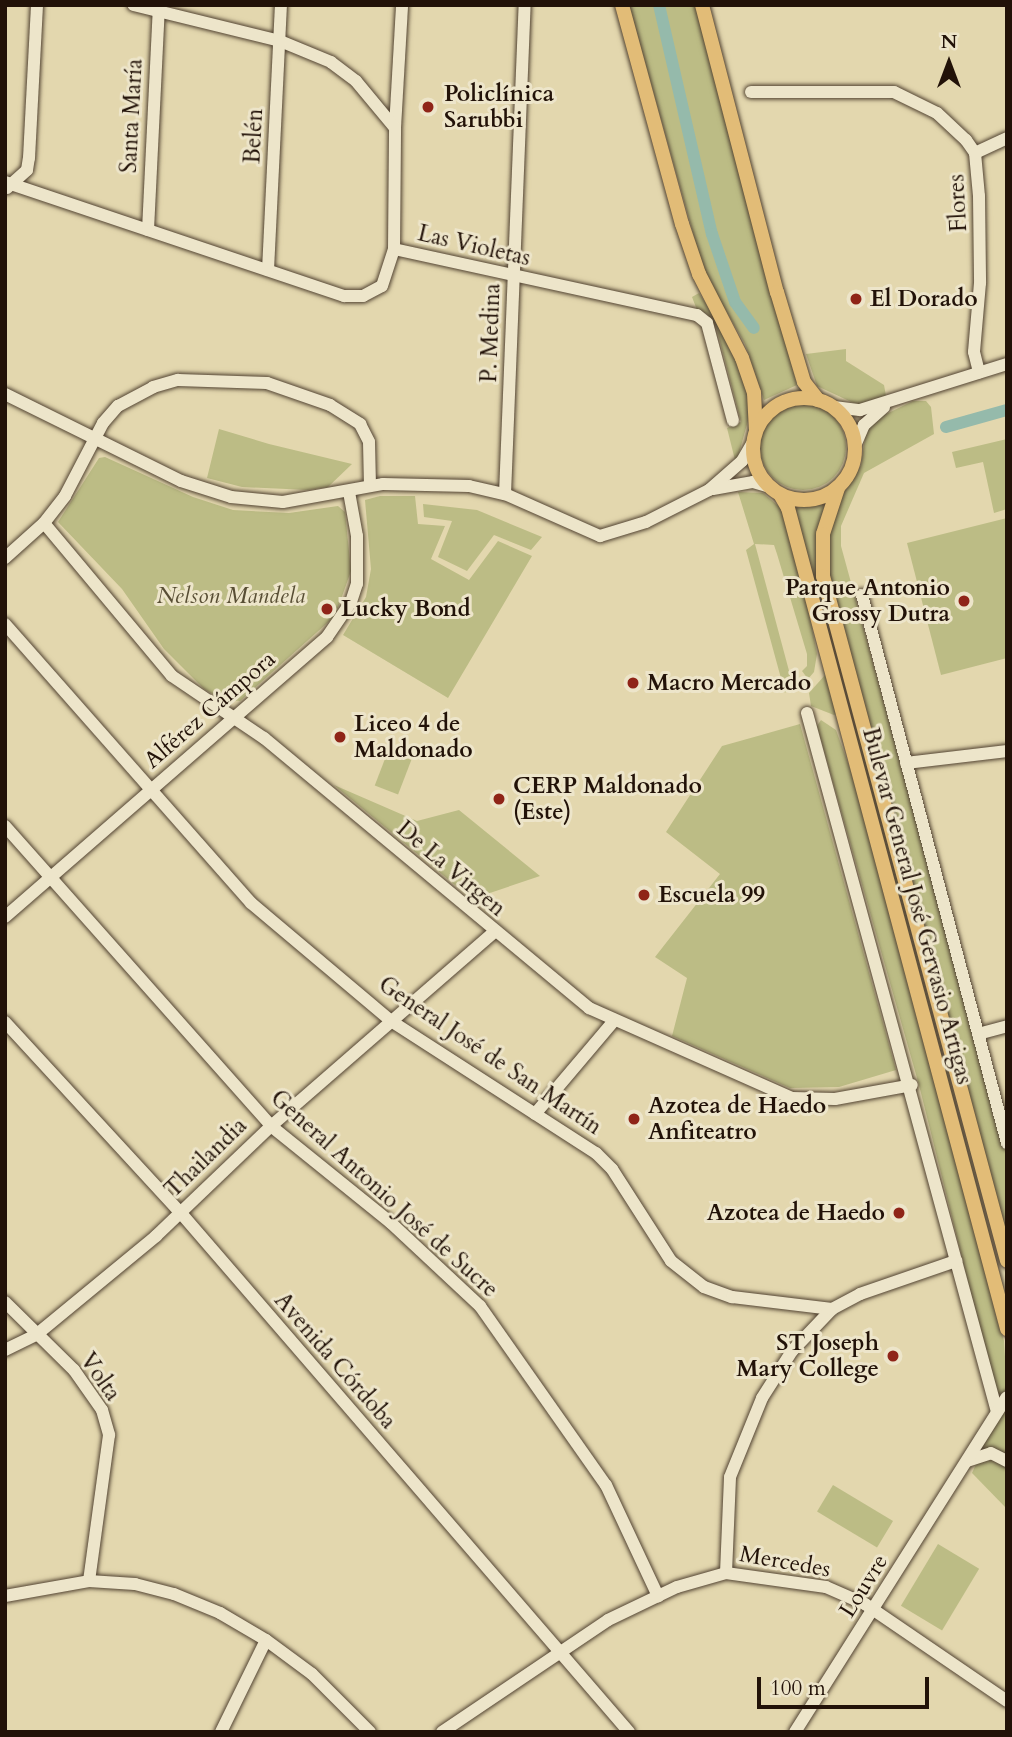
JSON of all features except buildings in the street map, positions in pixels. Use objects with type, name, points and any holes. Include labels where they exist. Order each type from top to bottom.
[{"type":"main road","points":[[622,5],[682,224],[699,274],[742,358],[754,393],[754,436],[755,466],[767,486],[781,496],[811,500],[838,488],[854,462],[852,432],[834,407],[818,400],[789,400],[775,407],[754,436]]},
{"type":"main road","points":[[702,5],[777,292],[804,382],[818,400]]},
{"type":"main road","name":"Bulevar General José Gervasio Artigas","points":[[838,488],[822,534],[823,576],[1007,1261]]},
{"type":"main road","name":"Bulevar General José Gervasio Artigas","points":[[781,496],[788,508],[1007,1329]]},
{"type":"street","points":[[7,186],[27,170],[29,158],[37,5]]},
{"type":"street","points":[[133,5],[159,8],[280,41],[345,71],[395,128]]},
{"type":"street","name":"Belén","points":[[268,270],[281,5]]},
{"type":"street","points":[[394,249],[395,128],[402,5]]},
{"type":"street","name":"P. Medina","points":[[505,494],[525,5]]},
{"type":"street","name":"Santa María","points":[[148,230],[159,8]]},
{"type":"street","name":"Flores","points":[[751,92],[894,92],[937,113],[975,153],[981,239],[974,352],[979,372]]},
{"type":"street","points":[[975,153],[1007,138]]},
{"type":"street","name":"Las Violetas","points":[[7,186],[344,296],[363,296],[383,286],[394,249],[704,319],[733,421]]},
{"type":"street","points":[[834,407],[860,410],[1007,364]]},
{"type":"street","points":[[5,558],[44,523],[118,406],[153,387],[204,378],[267,383],[310,395],[360,424],[369,442],[370,485]]},
{"type":"street","points":[[5,394],[94,441],[181,481],[231,497],[283,502],[349,492],[370,485],[469,486],[505,494],[600,537],[646,522],[709,490],[742,461],[754,436]]},
{"type":"street","points":[[855,446],[864,425],[890,402]]},
{"type":"street","points":[[709,490],[753,482],[767,486]]},
{"type":"street","name":"Alférez Cámpora","points":[[5,916],[327,637],[351,602],[359,565],[349,492]]},
{"type":"street","name":"De La Virgen","points":[[44,523],[172,676],[264,738],[494,932],[589,1008],[613,1022],[792,1098],[835,1099],[912,1085]]},
{"type":"street","name":"Bulevar General José Gervasio Artigas","points":[[862,595],[1007,1143]]},
{"type":"street","name":"General José de San Martín","points":[[5,624],[148,792],[251,903],[391,1021],[604,1161],[671,1261],[704,1287],[732,1297],[832,1309]]},
{"type":"street","points":[[807,713],[912,1085],[997,1412]]},
{"type":"street","points":[[906,763],[1007,751]]},
{"type":"street","name":"General Antonio José de Sucre","points":[[5,826],[271,1126],[391,1223],[480,1306],[606,1485],[658,1596]]},
{"type":"street","name":"Thailandia","points":[[5,1349],[36,1335],[180,1212],[271,1126],[494,932]]},
{"type":"street","points":[[535,1114],[613,1022]]},
{"type":"street","name":"Avenida Córdoba","points":[[5,1023],[180,1212],[629,1732]]},
{"type":"street","points":[[978,1034],[1007,1026]]},
{"type":"street","points":[[726,1573],[725,1512],[743,1438],[762,1398],[792,1351],[832,1309],[860,1294],[956,1261]]},
{"type":"street","name":"Volta","points":[[5,1302],[74,1370],[102,1410],[109,1435],[89,1581]]},
{"type":"street","name":"Louvre","points":[[795,1732],[875,1610],[1007,1397]]},
{"type":"street","points":[[966,1461],[991,1453],[1007,1461]]},
{"type":"street","name":"Mercedes","points":[[442,1732],[608,1620],[658,1596],[726,1573],[826,1587],[875,1610],[1007,1701]]},
{"type":"street","points":[[5,1596],[89,1581],[135,1584],[174,1594],[220,1613],[266,1640],[312,1674],[370,1732]]},
{"type":"street","points":[[221,1732],[266,1640]]},
{"type":"green space","points":[[629,5],[695,5],[797,385],[764,400],[745,344],[704,272]]},
{"type":"green space","points":[[699,293],[726,335],[746,382],[749,417],[736,464],[727,428],[741,422],[716,326],[707,314],[697,310],[692,297]]},
{"type":"green space","points":[[846,349],[846,361],[884,385],[886,396],[860,406],[817,386],[806,354]]},
{"type":"green space","points":[[913,401],[926,401],[931,407],[934,434],[864,473],[841,526],[841,546],[1007,1153],[1007,1236],[829,576],[830,528],[842,496],[861,465],[866,432],[874,420]]},
{"type":"green space","points":[[803,404],[827,411],[839,423],[846,447],[839,471],[827,483],[803,490],[779,483],[767,471],[760,447],[767,423],[779,411]]},
{"type":"green space","points":[[219,429],[352,464],[328,487],[308,490],[242,487],[207,478]]},
{"type":"green space","points":[[1007,439],[1007,509],[994,513],[983,462],[956,468],[952,452]]},
{"type":"green space","name":"Nelson Mandela","points":[[105,457],[193,497],[233,510],[289,513],[338,506],[345,512],[351,571],[335,616],[240,701],[221,699],[204,689],[164,649],[122,589],[58,522],[99,458]]},
{"type":"green space","points":[[738,492],[763,493],[783,510],[809,612],[817,654],[814,672],[808,679],[802,671],[807,666],[807,654],[774,545],[755,544],[792,682],[785,693],[746,550],[754,544]]},
{"type":"green space","points":[[380,496],[415,496],[418,524],[445,526],[431,559],[469,580],[498,541],[532,556],[448,698],[343,635],[366,597],[371,569],[365,500]]},
{"type":"green space","points":[[423,504],[477,510],[542,537],[531,550],[494,535],[467,571],[438,557],[452,521],[424,517]]},
{"type":"green space","points":[[825,504],[817,530],[818,576],[1007,1299],[795,508]]},
{"type":"green space","name":"Parque Antonio Grossy Dutra","points":[[1007,518],[1007,658],[941,675],[907,543]]},
{"type":"green space","points":[[825,675],[836,714],[834,715],[811,706],[809,693]]},
{"type":"green space","points":[[821,720],[836,730],[857,788],[1004,1341],[1007,1388],[1003,1394],[996,1394],[919,1085],[817,726]]},
{"type":"green space","points":[[800,724],[896,1070],[839,1087],[790,1088],[672,1036],[687,978],[655,957],[720,874],[666,832],[722,746]]},
{"type":"green space","points":[[388,751],[411,760],[398,795],[375,786]]},
{"type":"green space","points":[[334,785],[417,821],[459,810],[540,876],[472,899]]},
{"type":"green space","points":[[1007,1403],[1007,1456],[991,1448],[977,1451]]},
{"type":"green space","points":[[987,1458],[1007,1466],[1007,1509],[972,1473],[977,1462]]},
{"type":"green space","points":[[833,1485],[893,1521],[877,1548],[817,1512]]},
{"type":"green space","points":[[938,1544],[979,1569],[942,1630],[901,1606]]},
{"type":"waterway","points":[[659,5],[712,234],[735,302],[754,328]]},
{"type":"waterway","points":[[946,427],[1007,410]]},
{"type":"place","name":"Policlínica Sarubbi","points":[[428,107]]},
{"type":"place","name":"El Dorado","points":[[856,299]]},
{"type":"place","name":"Parque Antonio Grossy Dutra","points":[[964,601]]},
{"type":"place","name":"Lucky Bond","points":[[327,609]]},
{"type":"place","name":"Macro Mercado","points":[[633,683]]},
{"type":"place","name":"Liceo 4 de Maldonado","points":[[340,737]]},
{"type":"place","name":"CERP Maldonado (Este)","points":[[499,799]]},
{"type":"place","name":"Escuela 99","points":[[644,895]]},
{"type":"place","name":"Azotea de Haedo Anfiteatro","points":[[634,1119]]},
{"type":"place","name":"Azotea de Haedo","points":[[899,1213]]},
{"type":"place","name":"ST Joseph Mary College","points":[[893,1356]]}]
